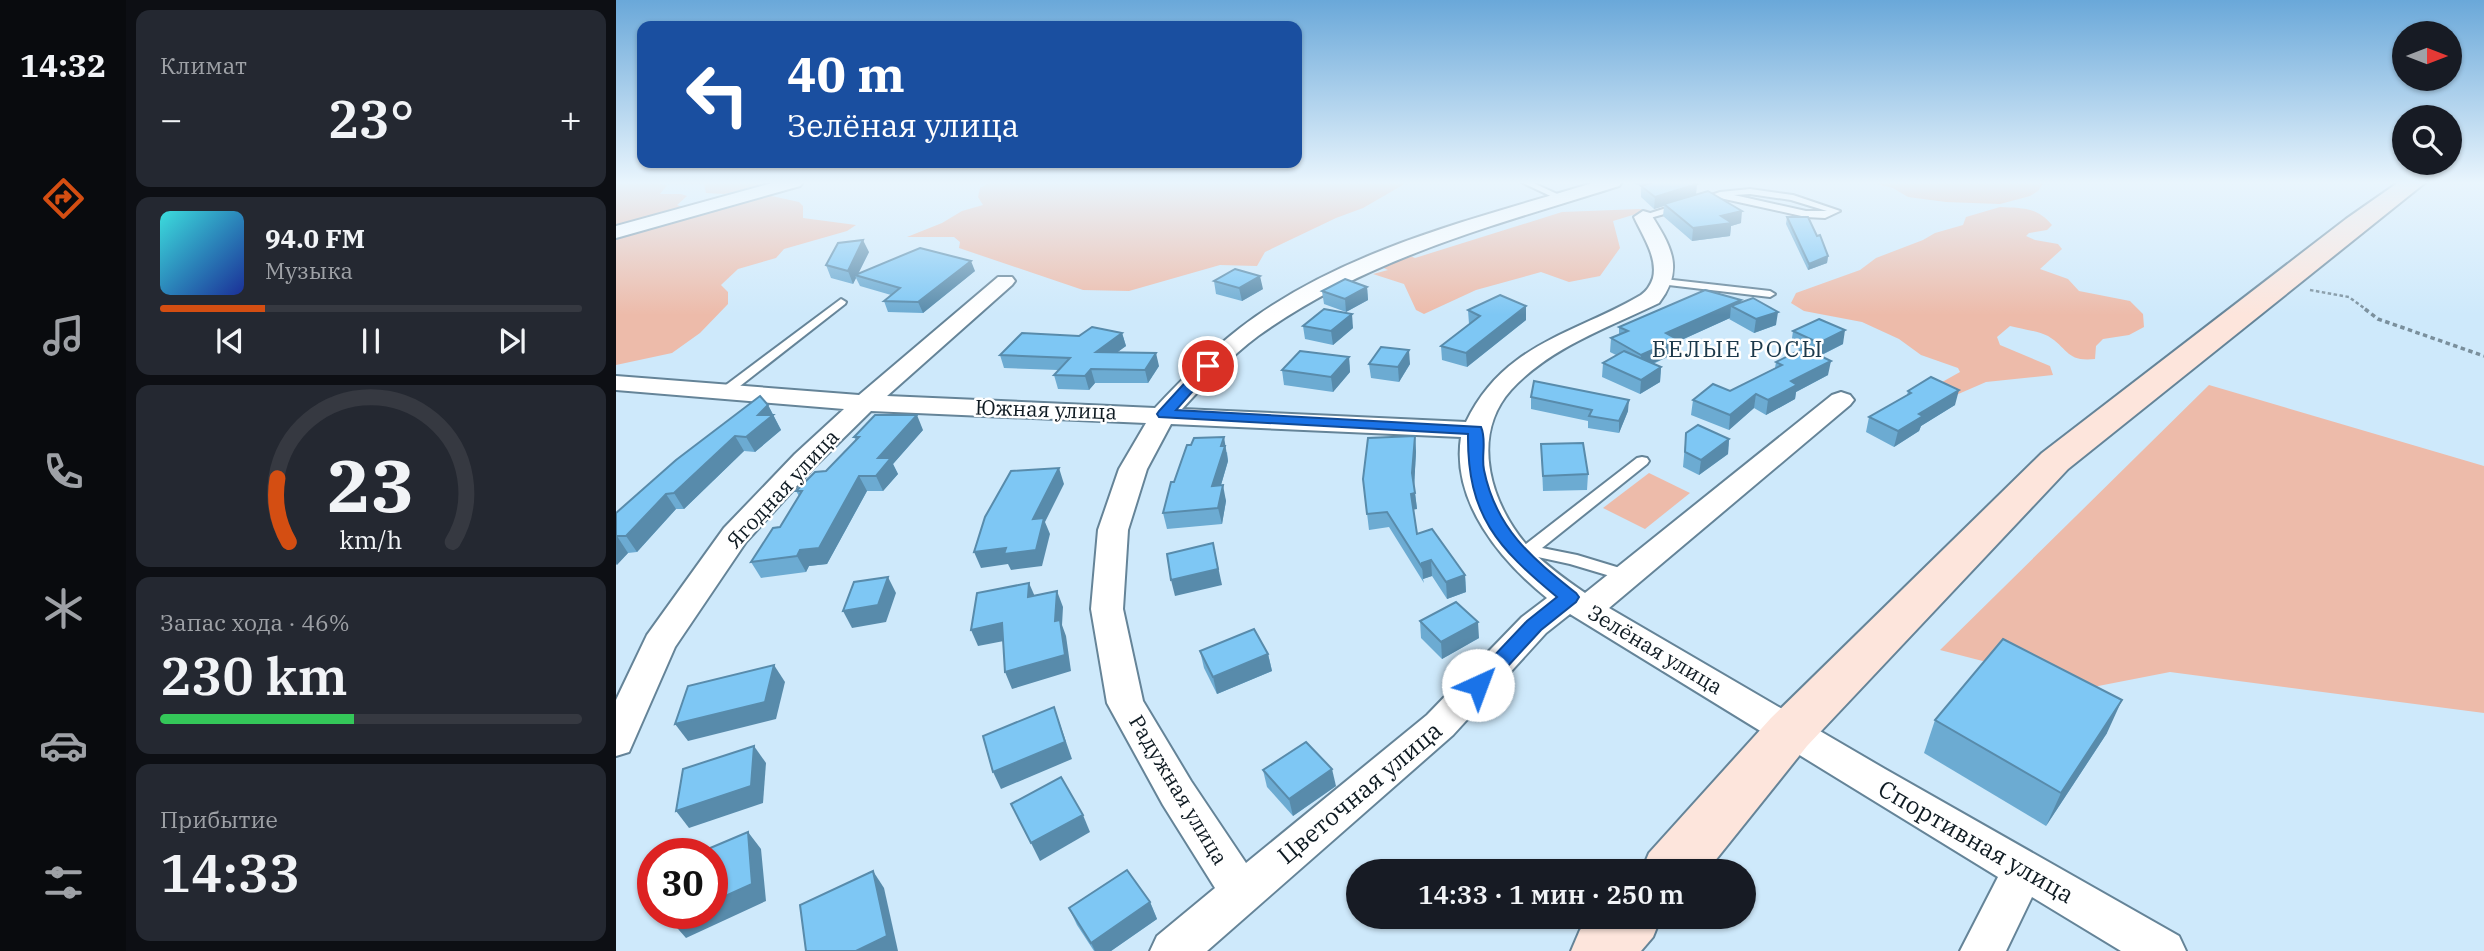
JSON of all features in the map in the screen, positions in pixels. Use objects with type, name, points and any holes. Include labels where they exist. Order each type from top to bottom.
[{"type":"main road","points":[[1681,859],[1789,732],[2055,461],[2355,226]]},
{"type":"main road","points":[[1602,951],[1621,929]]},
{"type":"street","points":[[616,232],[636,226]]},
{"type":"street","name":"Радужная улица","points":[[1242,893],[1177,793],[1125,703],[1107,608],[1113,530],[1133,469],[1164,414],[1208,366],[1250,331],[1311,293],[1360,267],[1472,226]]},
{"type":"street","points":[[1648,226],[1662,255],[1665,266],[1664,282]]},
{"type":"street","name":"Ягодная улица","points":[[616,741],[660,644],[735,535],[805,460],[865,403],[1005,281]]},
{"type":"street","name":"Зелёная улица","points":[[1664,282],[1651,298],[1530,360],[1508,379],[1476,430],[1476,468],[1489,513],[1521,548],[1521,558],[1578,603],[1789,732]]},
{"type":"street","name":"Южная улица","points":[[616,383],[722,394],[865,403],[1164,414],[1476,430]]},
{"type":"street","name":"Цветочная улица","points":[[1173,951],[1440,725],[1534,625],[1627,576],[1841,400]]},
{"type":"street","name":"Спортивная улица","points":[[1789,732],[2163,951]]},
{"type":"street","points":[[1983,951],[2023,871]]},
{"type":"lane","points":[[1664,282],[1770,294]]},
{"type":"lane","points":[[722,394],[841,302]]},
{"type":"lane","points":[[1521,548],[1642,461]]},
{"type":"lane","points":[[1521,548],[1572,559],[1627,576]]},
{"type":"path","points":[[2270,291],[2321,290],[2348,297],[2378,318],[2484,356]]},
{"type":"shaded area","points":[[654,226],[854,226],[847,231],[784,249],[776,258],[738,269],[721,285],[728,292],[728,304],[700,333],[672,353],[616,365],[616,237]]},
{"type":"shaded area","points":[[934,226],[1319,226],[1265,252],[1257,266],[1220,265],[1129,291],[1083,290],[959,248],[960,242],[954,237],[907,237]]},
{"type":"shaded area","points":[[1516,226],[1614,226],[1620,248],[1600,276],[1569,282],[1541,272],[1476,290],[1424,314],[1416,310],[1404,284],[1373,274],[1388,270],[1377,265],[1403,253],[1415,258]]},
{"type":"shaded area","points":[[1958,226],[2051,226],[2026,236],[2058,244],[2062,249],[2040,269],[2068,279],[2079,291],[2130,301],[2143,314],[2144,327],[2129,335],[2103,339],[2096,346],[2095,359],[2086,359],[2069,354],[2048,336],[2010,326],[1997,337],[2000,345],[2050,366],[2053,375],[1986,382],[1956,395],[1935,386],[1960,372],[1958,368],[1921,355],[1899,339],[1862,322],[1804,311],[1791,303],[1796,293],[1860,270],[1876,258],[1935,233]]},
{"type":"shaded area","points":[[2209,385],[2484,466],[2484,713],[2170,672],[2088,688],[1940,650]]},
{"type":"shaded area","points":[[1649,473],[1690,493],[1645,529],[1603,508]]},
{"type":"building","points":[[1791,226],[1812,226],[1817,236],[1820,235],[1828,256],[1809,264]]},
{"type":"building","points":[[863,240],[848,271],[826,265],[838,243]]},
{"type":"building","points":[[920,248],[971,261],[918,302],[884,301],[900,288],[855,275]]},
{"type":"building","points":[[1235,269],[1260,276],[1239,288],[1214,281]]},
{"type":"building","points":[[1345,279],[1367,287],[1345,299],[1322,291]]},
{"type":"building","points":[[1705,290],[1741,300],[1666,333],[1677,339],[1641,355],[1611,338],[1628,331],[1619,327]]},
{"type":"building","points":[[1500,295],[1526,306],[1466,353],[1441,346],[1480,316],[1468,310]]},
{"type":"building","points":[[1753,298],[1778,312],[1756,319],[1731,306]]},
{"type":"building","points":[[1324,309],[1352,314],[1331,331],[1303,326]]},
{"type":"building","points":[[1819,319],[1845,330],[1819,343],[1793,331]]},
{"type":"building","points":[[1092,327],[1122,333],[1096,352],[1156,353],[1145,370],[1091,369],[1085,376],[1054,375],[1070,358],[1000,355],[1022,333],[1079,336]]},
{"type":"building","points":[[1381,347],[1409,350],[1398,367],[1369,364]]},
{"type":"building","points":[[1804,348],[1831,361],[1791,381],[1797,385],[1768,400],[1756,394],[1730,415],[1693,400],[1713,384],[1730,391],[1782,365],[1776,362]]},
{"type":"building","points":[[1300,351],[1349,357],[1331,377],[1282,370]]},
{"type":"building","points":[[1624,351],[1661,367],[1641,380],[1603,363]]},
{"type":"building","points":[[1931,377],[1959,390],[1919,414],[1923,416],[1898,431],[1869,417],[1911,393],[1908,391]]},
{"type":"building","points":[[1534,381],[1629,400],[1619,421],[1589,416],[1592,410],[1531,397]]},
{"type":"building","points":[[760,396],[768,405],[758,415],[773,415],[746,437],[735,436],[674,493],[666,494],[626,536],[616,538],[616,513],[676,460]]},
{"type":"building","points":[[875,415],[917,415],[878,458],[891,458],[876,476],[859,476],[819,548],[800,550],[797,556],[751,562],[773,528],[780,527],[802,491],[796,491],[815,472],[826,471],[859,437],[854,437]]},
{"type":"building","points":[[1698,425],[1729,439],[1701,460],[1685,452],[1686,433]]},
{"type":"building","points":[[1415,436],[1412,473],[1415,493],[1411,494],[1417,534],[1432,529],[1465,575],[1446,582],[1431,560],[1422,563],[1422,567],[1387,512],[1367,514],[1363,479],[1368,438]]},
{"type":"building","points":[[1224,437],[1221,446],[1225,446],[1212,486],[1223,485],[1218,508],[1163,513],[1171,482],[1174,482],[1187,445],[1191,445],[1194,438]]},
{"type":"building","points":[[1583,443],[1588,474],[1543,476],[1541,444]]},
{"type":"building","points":[[1059,468],[1033,519],[1044,518],[1036,550],[1004,554],[1006,548],[974,552],[985,517],[1011,471]]},
{"type":"building","points":[[1213,543],[1218,569],[1171,580],[1167,554]]},
{"type":"building","points":[[888,577],[878,605],[843,611],[854,582]]},
{"type":"building","points":[[1029,583],[1028,597],[1057,591],[1055,621],[1060,620],[1065,655],[1005,672],[1002,623],[971,630],[977,593]]},
{"type":"building","points":[[1456,602],[1478,622],[1441,642],[1420,621]]},
{"type":"building","points":[[1254,629],[1268,654],[1213,677],[1200,651]]},
{"type":"building","points":[[2003,639],[2122,700],[2061,793],[1935,720]]},
{"type":"building","points":[[774,665],[765,702],[675,724],[688,686]]},
{"type":"building","points":[[1054,707],[1065,742],[993,772],[983,736]]},
{"type":"building","points":[[1306,742],[1332,769],[1289,799],[1263,770]]},
{"type":"building","points":[[754,746],[751,786],[676,811],[683,769]]},
{"type":"building","points":[[1061,777],[1083,815],[1031,843],[1011,804]]},
{"type":"building","points":[[748,832],[752,884],[728,895],[728,840]]},
{"type":"building","points":[[1127,870],[1150,902],[1091,943],[1069,908]]},
{"type":"building","points":[[873,871],[887,936],[856,951],[806,951],[800,905]]},
{"type":"district","name":"БЕЛЫЕ РОСЫ","points":[[1738,349]]},
{"type":"route","points":[[1208,366],[1164,414],[1476,430],[1476,468],[1489,513],[1521,558],[1570,597],[1534,625],[1478,685]]}]
